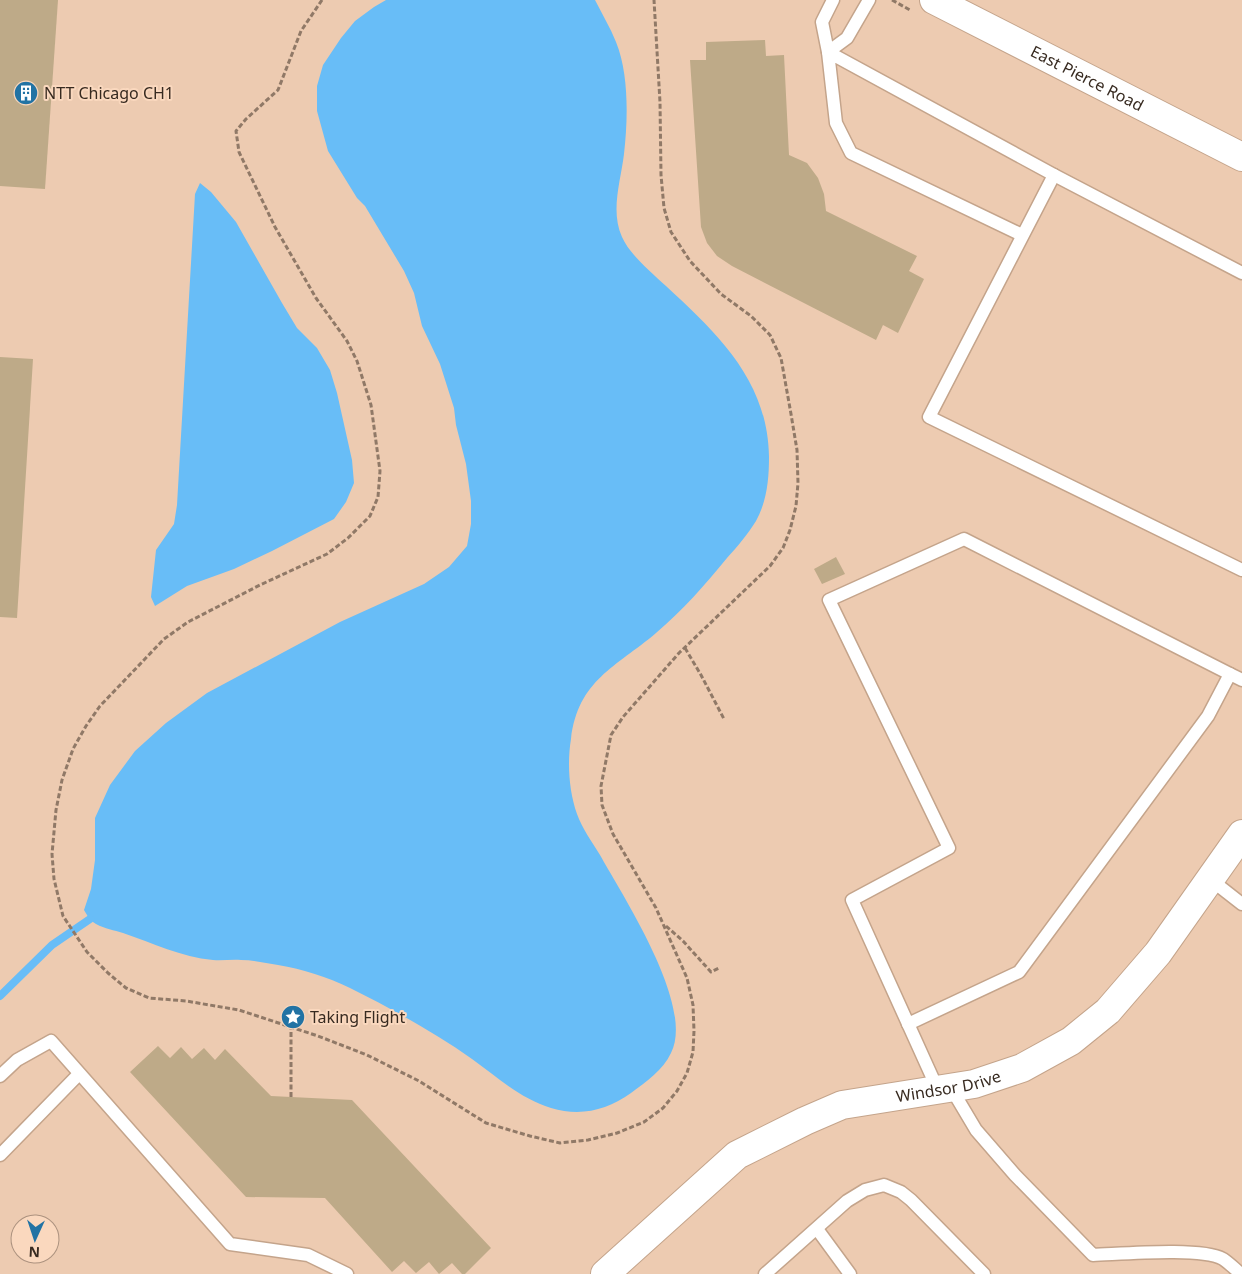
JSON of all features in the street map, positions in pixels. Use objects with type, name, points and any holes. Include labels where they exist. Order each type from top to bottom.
[{"type":"street","name":"East Pierce Road","points":[[934,0],[1242,157]]},
{"type":"street","name":"Windsor Drive","points":[[605,1274],[737,1155],[804,1121],[842,1105],[974,1084],[1022,1068],[1072,1041],[1108,1011],[1158,954],[1242,834]]},
{"type":"lane","points":[[833,0],[822,22],[828,52],[836,123],[851,153],[1022,235]]},
{"type":"lane","points":[[828,52],[848,38],[869,0]]},
{"type":"lane","points":[[828,52],[1054,175],[1242,273]]},
{"type":"lane","points":[[1054,175],[929,417],[1242,570]]},
{"type":"lane","points":[[1240,1274],[1223,1259],[1208,1254],[1093,1255],[1015,1175],[944,1089],[908,1024],[852,900],[949,848],[828,600],[964,539],[1242,680]]},
{"type":"lane","points":[[908,1024],[1019,972],[1208,716],[1230,674]]},
{"type":"lane","points":[[1210,879],[1242,904]]},
{"type":"lane","points":[[0,1076],[17,1060],[51,1041],[230,1244],[308,1255],[347,1274]]},
{"type":"lane","points":[[0,1155],[79,1074]]},
{"type":"lane","points":[[765,1274],[847,1201],[864,1190],[884,1185],[901,1192],[911,1200],[984,1274]]},
{"type":"lane","points":[[817,1229],[850,1274]]},
{"type":"path","points":[[322,0],[301,31],[278,90],[246,118],[236,131],[239,152],[275,227],[316,298],[347,341],[358,361],[371,404],[380,471],[378,497],[370,516],[348,538],[327,554],[260,585],[188,622],[164,639],[100,706],[73,749],[62,780],[56,810],[52,854],[54,880],[63,916],[87,952],[126,988],[149,998],[239,1010],[291,1027],[367,1055],[402,1072],[420,1081],[486,1123],[560,1143],[588,1140],[617,1133],[644,1122],[663,1108],[677,1091],[687,1073],[693,1052],[694,1030],[687,978],[656,908],[613,834],[602,805],[601,786],[611,734],[623,717],[685,648],[770,566],[783,548],[796,506],[798,484],[797,450],[781,358],[770,335],[751,316],[721,294],[690,261],[671,232],[664,208],[661,175],[660,102],[654,0]]},
{"type":"path","points":[[685,648],[724,720]]},
{"type":"path","points":[[663,924],[683,941],[710,972],[718,968]]},
{"type":"path","points":[[291,1027],[291,1097]]},
{"type":"water","points":[[386,0],[595,0],[616,42],[625,82],[627,112],[623,164],[617,196],[617,217],[622,237],[635,257],[704,322],[737,361],[750,382],[760,405],[766,430],[769,457],[768,482],[763,506],[753,526],[710,578],[675,616],[613,666],[590,688],[575,719],[569,767],[572,796],[577,814],[584,830],[625,897],[654,952],[673,1008],[676,1033],[668,1059],[654,1075],[637,1089],[613,1104],[583,1112],[562,1111],[530,1099],[428,1030],[333,980],[306,971],[278,965],[246,960],[213,960],[178,953],[99,926],[90,919],[84,910],[91,889],[95,860],[95,818],[110,785],[135,751],[166,723],[207,693],[340,622],[424,584],[449,567],[467,546],[471,524],[471,501],[466,464],[456,425],[454,408],[440,364],[422,326],[414,293],[404,271],[365,206],[357,198],[328,151],[317,111],[317,86],[323,65],[355,21]]},
{"type":"water","points":[[200,183],[211,192],[236,222],[297,328],[317,348],[330,370],[352,460],[354,483],[346,502],[334,519],[234,569],[187,586],[155,606],[151,597],[156,550],[174,524],[177,505],[195,194]]},
{"type":"building","name":"NTT Chicago CH1","points":[[0,0],[58,0],[45,189],[0,186]]},
{"type":"building","points":[[765,40],[766,56],[784,55],[789,155],[807,163],[818,178],[824,194],[826,211],[917,256],[909,271],[924,279],[898,333],[883,325],[876,340],[732,266],[717,256],[707,243],[701,227],[690,60],[706,60],[706,42]]},
{"type":"building","points":[[0,357],[33,359],[17,618],[0,617]]},
{"type":"building","points":[[836,557],[845,574],[822,584],[814,569]]},
{"type":"building","points":[[158,1046],[170,1058],[181,1047],[192,1059],[204,1048],[215,1060],[225,1049],[271,1096],[352,1100],[491,1248],[465,1274],[462,1274],[452,1263],[439,1274],[429,1262],[416,1273],[404,1261],[392,1272],[325,1198],[246,1197],[130,1072]]},
{"type":"waterway","points":[[0,996],[52,945],[90,919]]},
{"type":"place","name":"NTT Chicago CH1","points":[[26,93]]},
{"type":"place","name":"Taking Flight","points":[[293,1017]]}]
